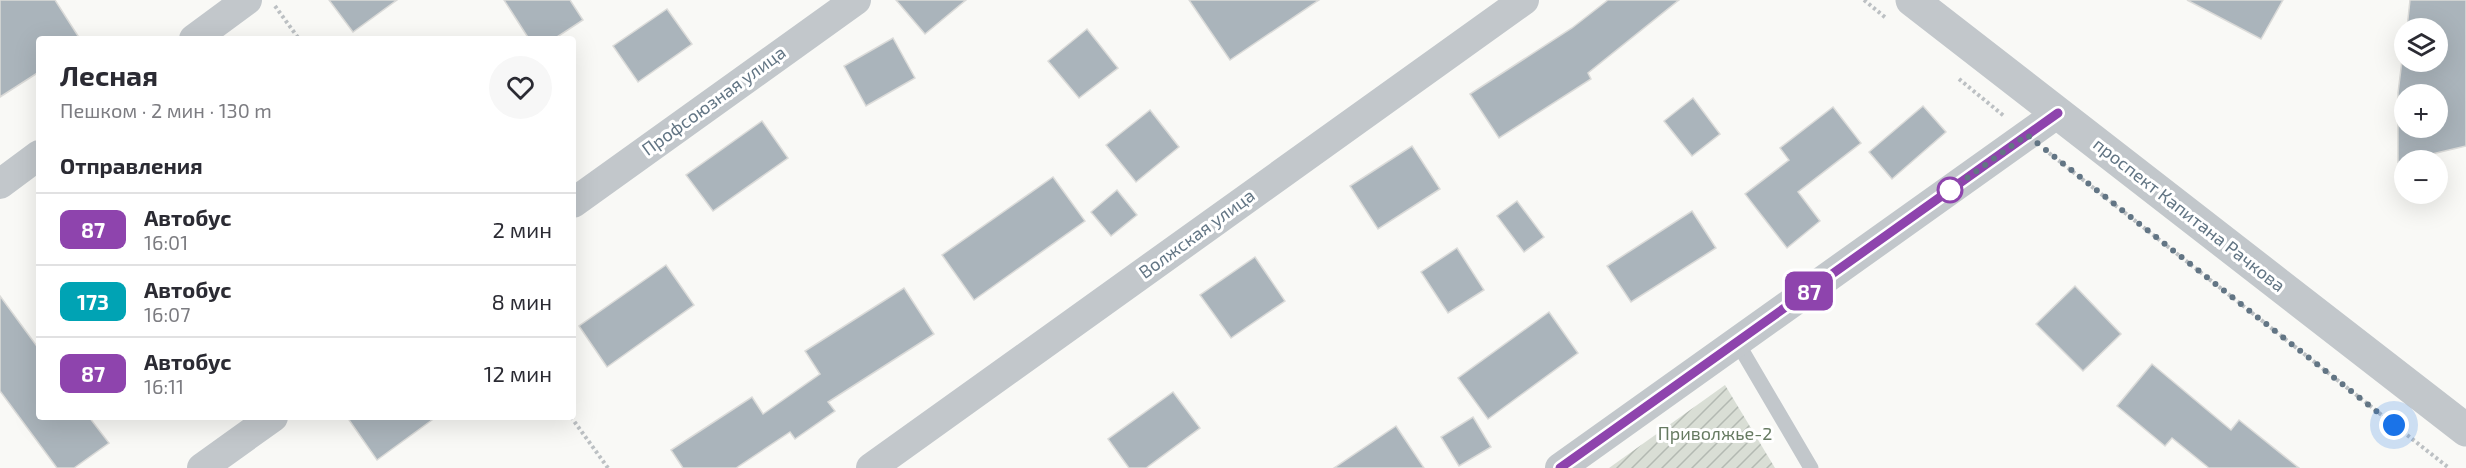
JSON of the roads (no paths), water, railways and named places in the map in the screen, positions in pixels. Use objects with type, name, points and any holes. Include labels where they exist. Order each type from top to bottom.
[{"type":"street","name":"Профсоюзная улица","points":[[576,200],[856,0]]},
{"type":"street","name":"Волжская улица","points":[[871,468],[1524,0]]},
{"type":"street","points":[[197,36],[229,5]]},
{"type":"street","name":"проспект Капитана Рачкова","points":[[1902,11],[2058,113],[2466,430]]},
{"type":"street","points":[[1560,468],[2058,113]]},
{"type":"street","points":[[0,184],[36,156]]},
{"type":"street","points":[[202,468],[269,420]]},
{"type":"lane","points":[[1737,342],[1811,468]]},
{"type":"park label","name":"Приволжье-2","points":[[1715,434]]}]
